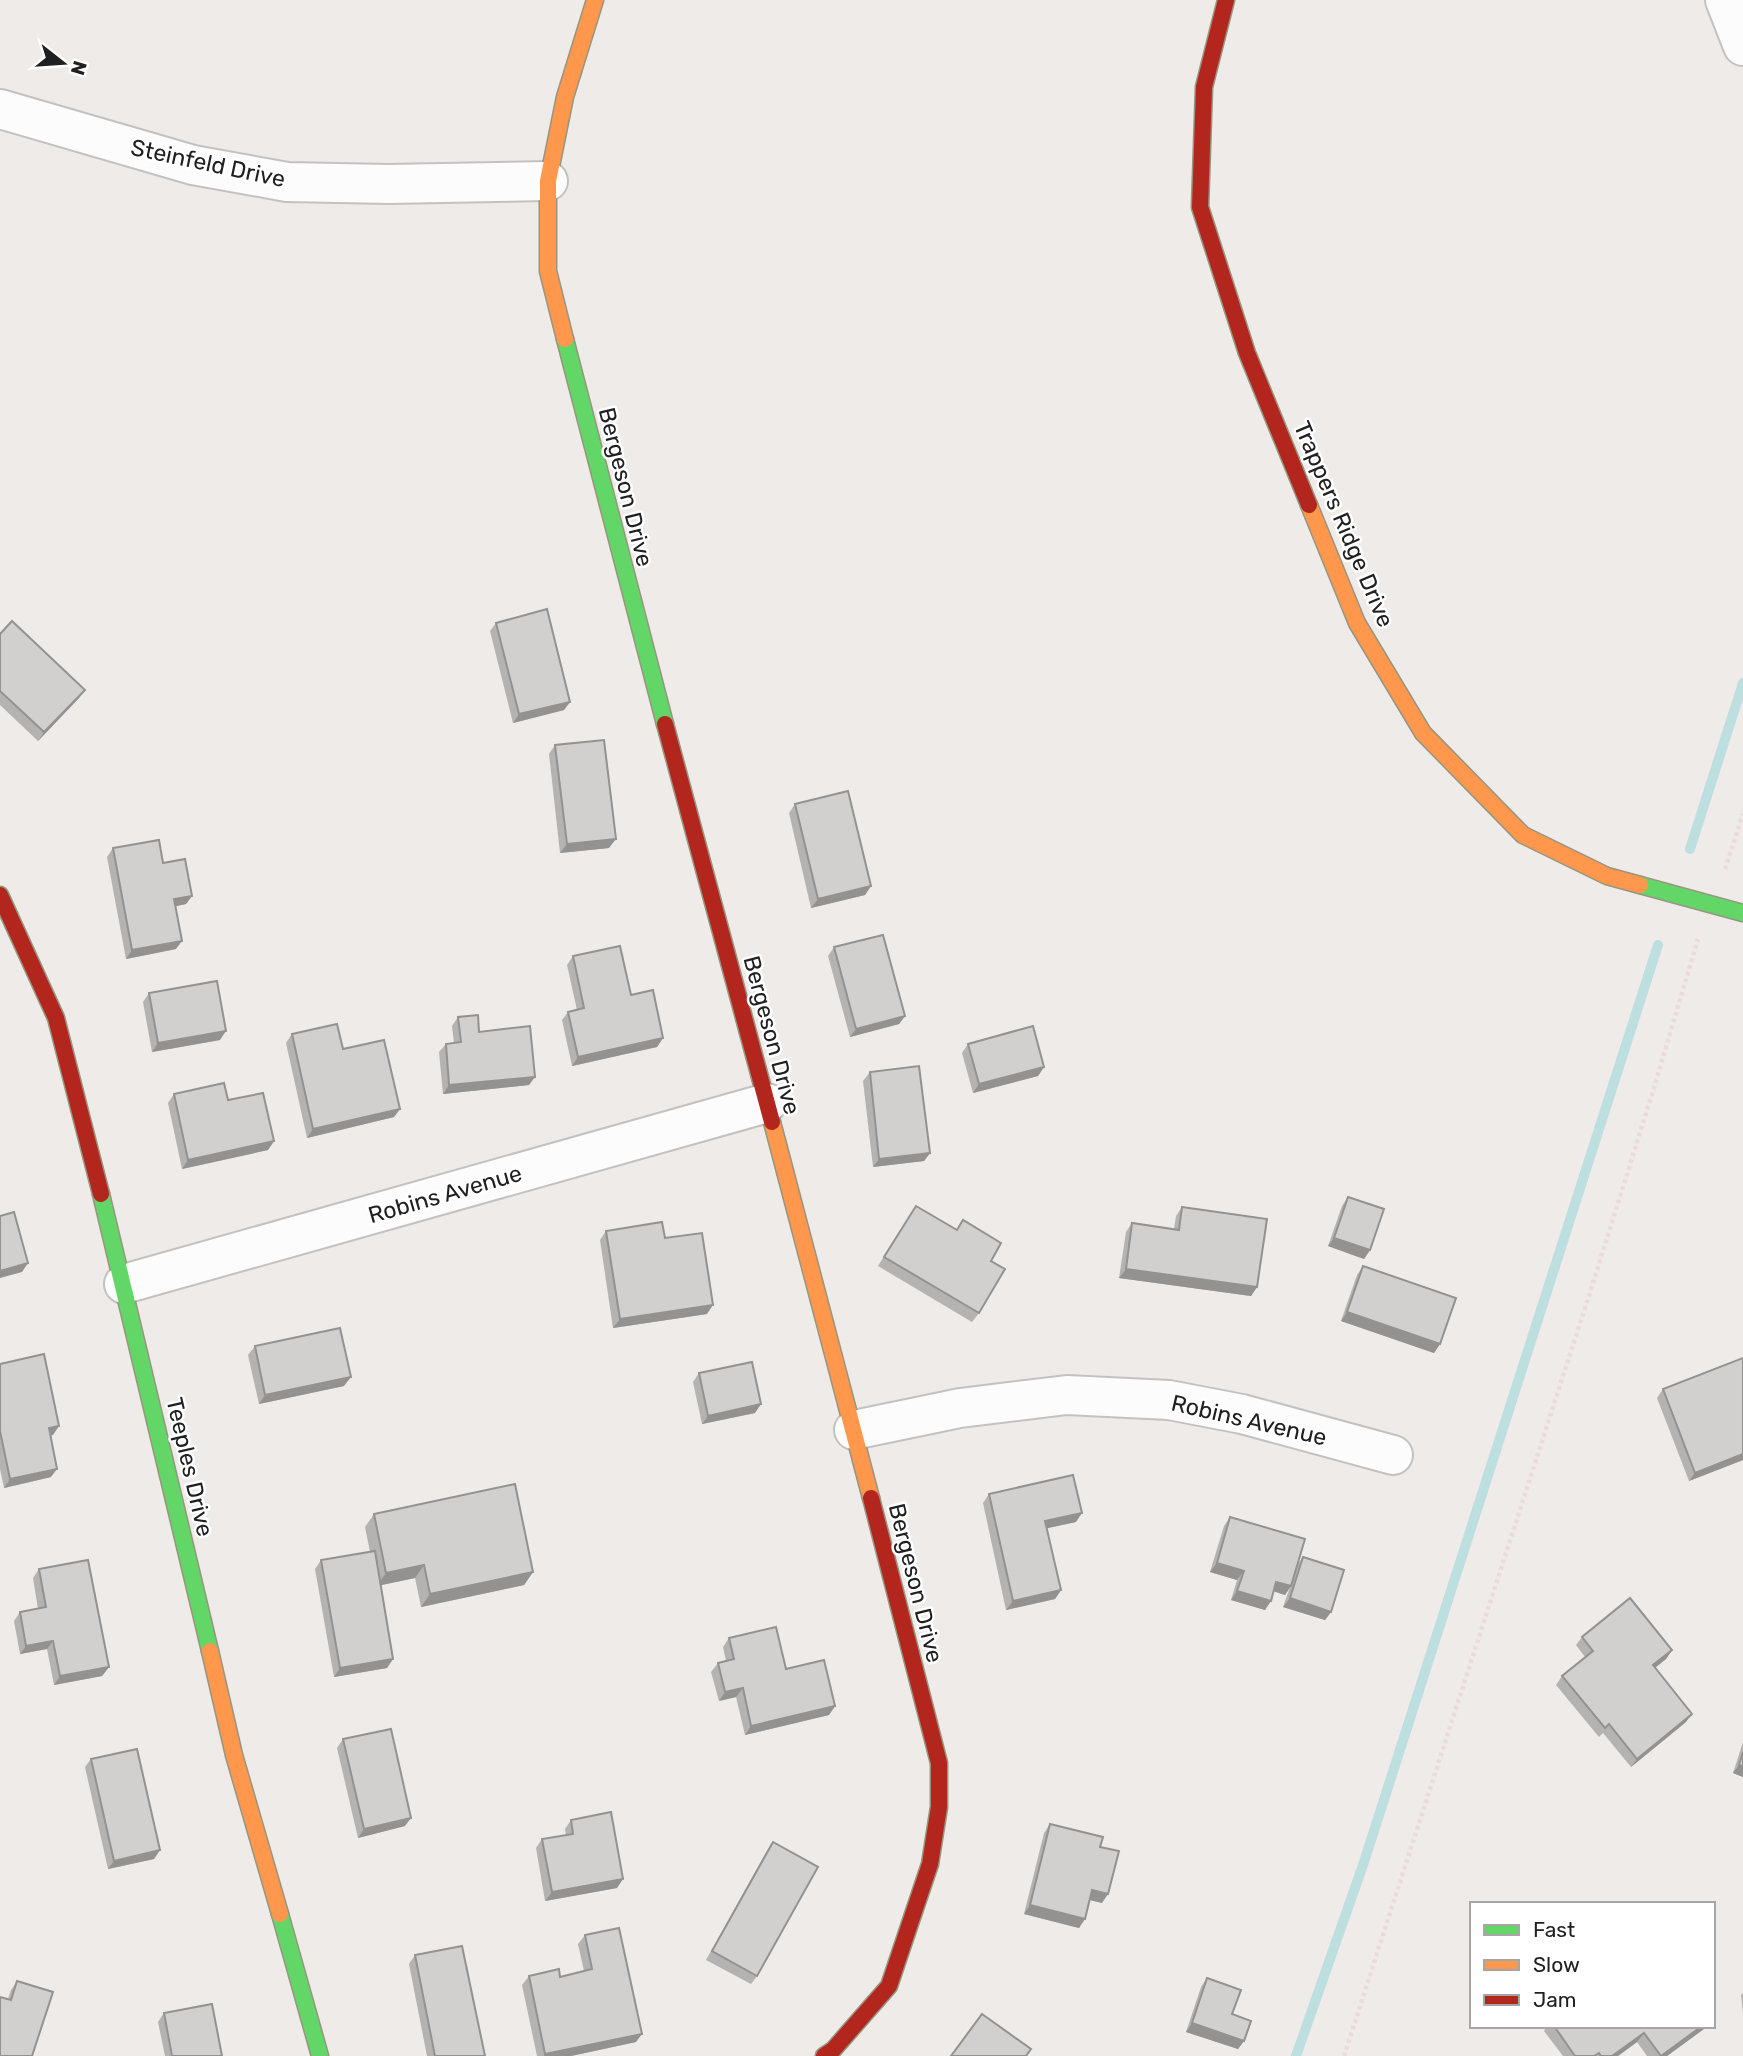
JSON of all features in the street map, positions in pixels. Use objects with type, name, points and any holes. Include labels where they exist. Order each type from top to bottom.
[{"type":"street","name":"Bergeson Drive","points":[[595,0],[565,97],[548,181],[548,271],[628,586],[854,1430],[939,1763],[939,1807],[930,1864],[889,1986],[833,2050],[824,2056]]},
{"type":"street","name":"Trappers Ridge Drive","points":[[1226,0],[1204,87],[1200,208],[1247,353],[1357,623],[1423,733],[1523,835],[1607,876],[1743,913]]},
{"type":"street","points":[[1725,0],[1743,46]]},
{"type":"street","name":"Steinfeld Drive","points":[[0,109],[193,165],[287,183],[548,181]]},
{"type":"street","name":"Teeples Drive","points":[[0,895],[56,1018],[124,1284],[233,1755],[320,2056]]},
{"type":"street","name":"Robins Avenue","points":[[124,1284],[767,1103]]},
{"type":"street","name":"Robins Avenue","points":[[854,1430],[960,1408],[1067,1395],[1169,1400],[1242,1414],[1393,1455]]},
{"type":"path","points":[[1724,869],[1743,814]]},
{"type":"path","points":[[1344,2056],[1585,1309],[1697,941]]},
{"type":"building","points":[[547,609],[570,702],[519,714],[496,623]]},
{"type":"building","points":[[12,621],[85,690],[44,732],[0,691],[0,634]]},
{"type":"building","points":[[604,740],[616,839],[567,844],[555,745]]},
{"type":"building","points":[[848,791],[871,886],[818,899],[795,804]]},
{"type":"building","points":[[159,840],[163,863],[185,859],[192,896],[174,899],[182,941],[132,950],[113,848]]},
{"type":"building","points":[[883,935],[905,1016],[856,1029],[834,947]]},
{"type":"building","points":[[620,946],[631,995],[653,990],[663,1038],[578,1057],[568,1012],[584,1008],[573,956]]},
{"type":"building","points":[[217,981],[226,1031],[158,1043],[149,993]]},
{"type":"building","points":[[478,1015],[479,1032],[530,1026],[535,1077],[449,1085],[446,1044],[461,1042],[458,1017]]},
{"type":"building","points":[[337,1024],[343,1049],[384,1040],[400,1109],[313,1129],[292,1034]]},
{"type":"building","points":[[1033,1026],[1044,1067],[979,1084],[968,1044]]},
{"type":"building","points":[[919,1066],[930,1153],[879,1159],[870,1072]]},
{"type":"building","points":[[224,1083],[228,1100],[263,1093],[274,1141],[188,1160],[174,1094]]},
{"type":"building","points":[[1348,1197],[1384,1209],[1370,1250],[1334,1238]]},
{"type":"building","points":[[916,1206],[957,1230],[963,1220],[1001,1243],[991,1261],[1005,1269],[979,1313],[884,1257]]},
{"type":"building","points":[[1182,1207],[1267,1219],[1257,1287],[1126,1269],[1132,1223],[1179,1230]]},
{"type":"building","points":[[14,1212],[28,1263],[0,1271],[0,1216]]},
{"type":"building","points":[[662,1222],[665,1238],[702,1233],[713,1305],[620,1319],[606,1231]]},
{"type":"building","points":[[1363,1266],[1456,1298],[1440,1344],[1347,1312]]},
{"type":"building","points":[[340,1328],[351,1377],[265,1395],[255,1346]]},
{"type":"building","points":[[44,1354],[59,1426],[49,1428],[57,1469],[10,1479],[0,1431],[0,1364]]},
{"type":"building","points":[[1743,1358],[1743,1454],[1695,1473],[1663,1389]]},
{"type":"building","points":[[752,1362],[761,1404],[708,1416],[699,1373]]},
{"type":"building","points":[[1073,1475],[1082,1513],[1045,1521],[1061,1590],[1013,1601],[989,1494]]},
{"type":"building","points":[[515,1484],[533,1572],[430,1594],[424,1565],[386,1573],[374,1514]]},
{"type":"building","points":[[1230,1517],[1305,1539],[1291,1586],[1276,1582],[1271,1601],[1237,1591],[1244,1571],[1217,1563]]},
{"type":"building","points":[[375,1551],[393,1659],[340,1668],[321,1560]]},
{"type":"building","points":[[1303,1557],[1344,1570],[1331,1612],[1290,1598]]},
{"type":"building","points":[[88,1560],[109,1667],[60,1676],[53,1641],[26,1646],[20,1612],[46,1607],[39,1569]]},
{"type":"building","points":[[1630,1598],[1672,1650],[1653,1665],[1692,1714],[1637,1759],[1609,1724],[1605,1728],[1562,1676],[1593,1651],[1582,1637]]},
{"type":"building","points":[[776,1627],[786,1669],[824,1660],[835,1706],[751,1726],[743,1688],[725,1692],[718,1663],[734,1659],[729,1638]]},
{"type":"building","points":[[391,1729],[411,1818],[364,1829],[343,1739]]},
{"type":"building","points":[[137,1749],[160,1850],[114,1861],[91,1759]]},
{"type":"building","points":[[611,1812],[623,1879],[552,1892],[542,1839],[573,1834],[571,1820]]},
{"type":"building","points":[[1050,1824],[1103,1837],[1100,1847],[1119,1851],[1108,1894],[1092,1890],[1085,1919],[1030,1905]]},
{"type":"building","points":[[773,1842],[818,1867],[757,1976],[712,1951]]},
{"type":"building","points":[[619,1928],[642,2034],[545,2054],[529,1976],[559,1969],[560,1977],[592,1969],[585,1935]]},
{"type":"building","points":[[462,1946],[485,2056],[435,2056],[415,1955]]},
{"type":"building","points":[[1207,1978],[1241,1990],[1232,2014],[1251,2021],[1244,2041],[1192,2023]]},
{"type":"building","points":[[17,1981],[53,1992],[32,2056],[0,2056],[0,1997],[11,2000]]},
{"type":"building","points":[[212,2004],[222,2056],[172,2056],[164,2013]]},
{"type":"building","points":[[982,2014],[1031,2049],[1026,2056],[951,2056]]},
{"type":"building","points":[[1555,2028],[1699,2028],[1661,2056],[1644,2033],[1612,2056],[1601,2056],[1599,2053],[1594,2056],[1575,2056]]},
{"type":"waterway","points":[[1690,849],[1743,683]]},
{"type":"waterway","points":[[1296,2056],[1364,1862],[1658,945]]},
{"type":"traffic: fast","points":[[565,339],[665,724]]},
{"type":"traffic: fast","points":[[1640,885],[1743,913]]},
{"type":"traffic: fast","points":[[101,1194],[210,1651]]},
{"type":"traffic: fast","points":[[280,1914],[320,2056]]},
{"type":"traffic: slow","points":[[565,339],[548,271],[548,181],[565,97],[595,0]]},
{"type":"traffic: slow","points":[[1309,505],[1357,623],[1423,733],[1523,835],[1607,876],[1640,885]]},
{"type":"traffic: slow","points":[[772,1122],[871,1498]]},
{"type":"traffic: slow","points":[[210,1651],[234,1755],[280,1914]]},
{"type":"traffic: jam","points":[[1226,0],[1204,87],[1200,207],[1247,353],[1309,505]]},
{"type":"traffic: jam","points":[[665,724],[772,1122]]},
{"type":"traffic: jam","points":[[0,895],[56,1018],[101,1194]]},
{"type":"traffic: jam","points":[[824,2056],[833,2050],[889,1986],[930,1864],[939,1807],[939,1763],[871,1498]]}]
